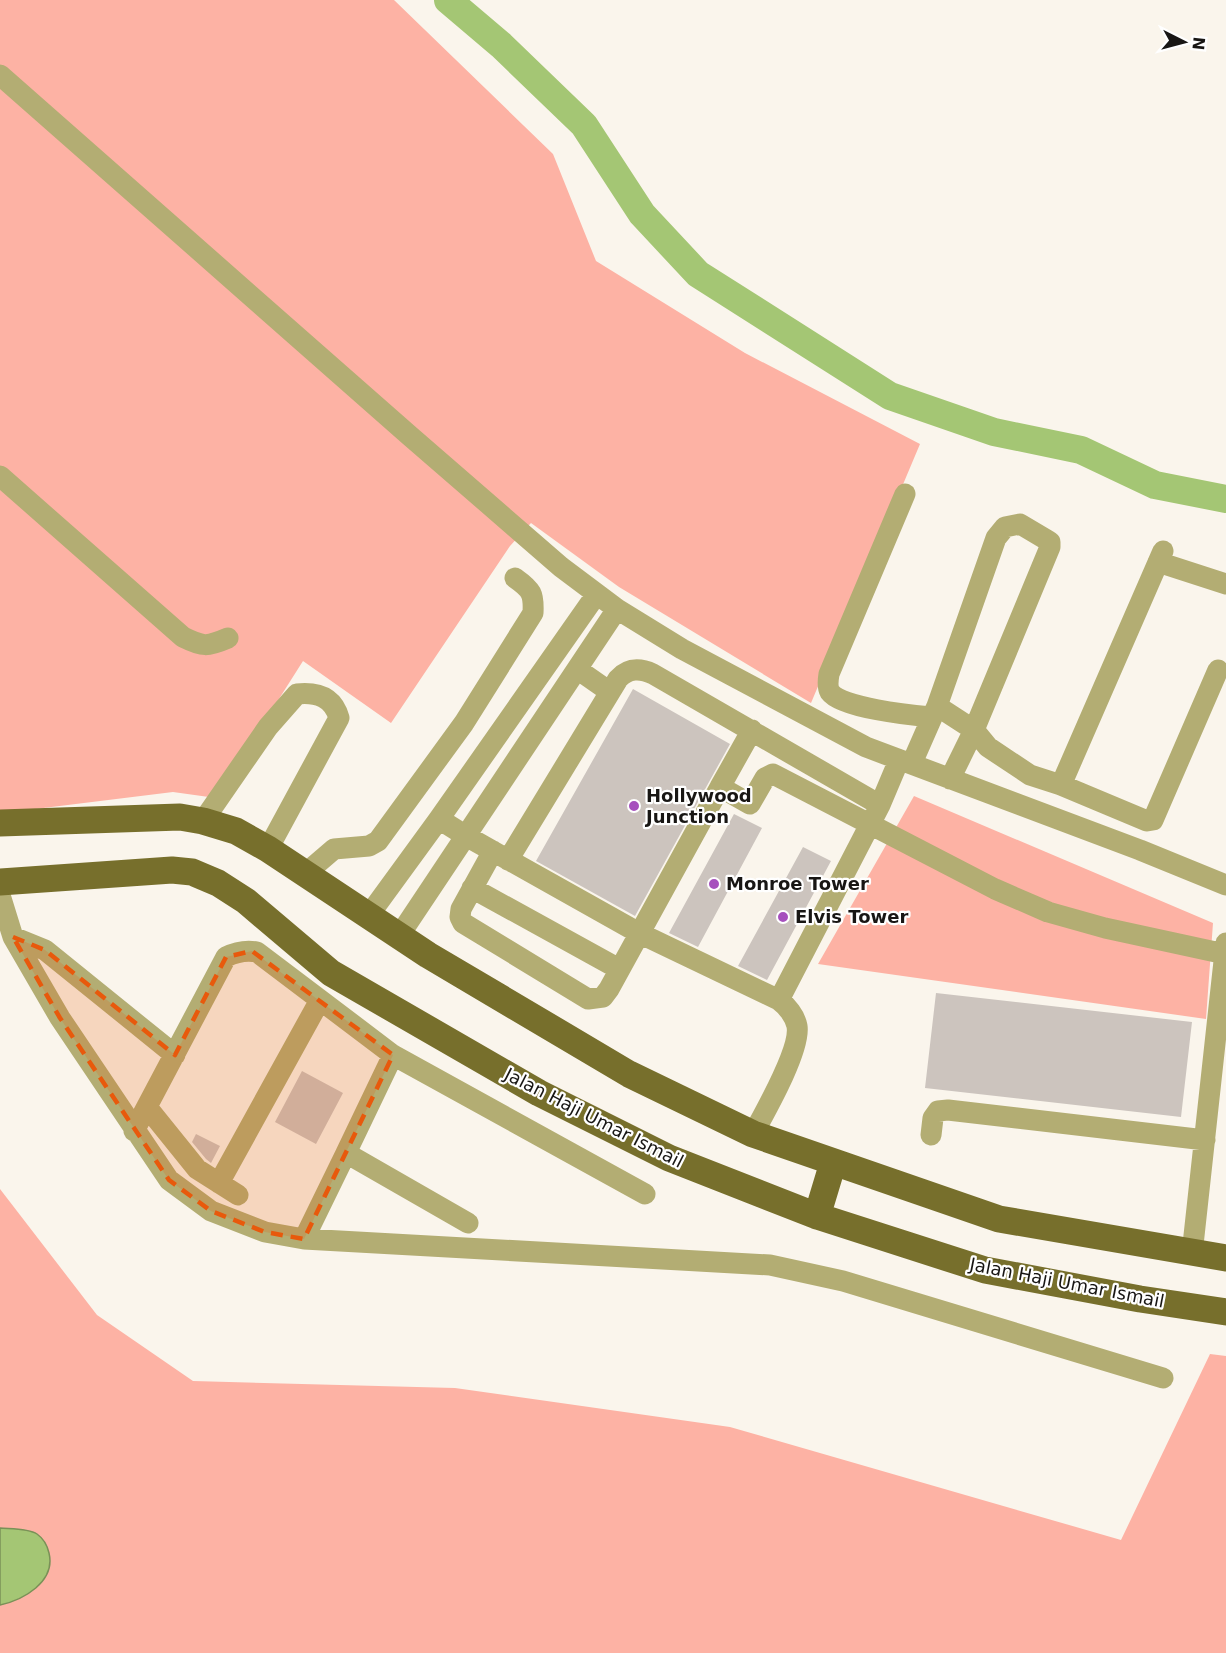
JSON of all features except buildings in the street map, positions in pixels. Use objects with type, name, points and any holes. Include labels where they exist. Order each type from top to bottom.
[{"type":"main road","points":[[0,824],[180,818],[203,821],[236,831],[306,873],[428,955],[629,1074],[753,1134],[999,1219],[1192,1254],[1226,1258]]},
{"type":"main road","name":"Jalan Haji Umar Ismail","points":[[0,882],[172,870],[192,872],[218,883],[246,902],[331,973],[540,1093],[669,1158],[817,1216],[986,1270],[1140,1299],[1226,1312]]},
{"type":"main road","points":[[817,1216],[833,1163]]},
{"type":"street","points":[[0,75],[410,436],[596,595],[682,649],[866,747],[1140,850],[1226,885]]},
{"type":"street","points":[[0,476],[183,637],[198,645],[207,646],[228,638]]},
{"type":"street","points":[[905,494],[830,674],[828,684],[830,691],[838,698],[875,709],[934,711],[974,730],[988,747],[1030,775],[1061,785],[1147,821],[1153,820],[1218,670]]},
{"type":"street","points":[[778,1000],[880,805],[934,711],[996,538],[1005,527],[1020,524],[1050,542],[1050,547],[974,730],[950,779]]},
{"type":"street","points":[[1061,785],[1161,556],[1226,584]]},
{"type":"street","points":[[306,873],[334,849],[369,846],[378,841],[450,743],[532,614],[534,597],[526,586],[515,578]]},
{"type":"street","points":[[369,915],[596,595]]},
{"type":"street","points":[[399,936],[618,609]]},
{"type":"street","points":[[577,669],[610,692]]},
{"type":"street","points":[[752,730],[603,997],[588,999],[463,923],[460,917],[461,909],[472,888],[501,855],[624,672],[645,670],[752,730],[880,805]]},
{"type":"street","points":[[203,821],[268,727],[297,694],[311,693],[327,698],[336,707],[339,718],[268,849]]},
{"type":"street","points":[[464,723],[492,743]]},
{"type":"street","points":[[450,743],[477,764]]},
{"type":"street","points":[[720,787],[750,804],[765,778],[773,774],[995,889],[1048,912],[1105,928],[1225,949],[1192,1254]]},
{"type":"street","points":[[439,819],[639,933],[778,1000],[786,1006],[797,1027],[796,1039],[776,1091],[753,1134]]},
{"type":"street","points":[[472,888],[619,969]]},
{"type":"street","points":[[0,895],[13,937],[60,1018],[134,1131],[169,1180],[211,1211],[265,1232],[304,1239],[770,1265],[843,1281],[1163,1378]]},
{"type":"street","points":[[13,937],[45,950],[174,1055]]},
{"type":"street","points":[[134,1131],[226,957],[234,953],[257,952],[393,1055],[645,1194]]},
{"type":"street","points":[[219,1183],[320,1000]]},
{"type":"street","points":[[304,1239],[393,1055]]},
{"type":"street","points":[[147,1107],[197,1169],[238,1195]]},
{"type":"street","points":[[931,1135],[933,1118],[938,1111],[948,1110],[1205,1140]]},
{"type":"street","points":[[346,1153],[468,1223]]},
{"type":"highlighted area","points":[[13,937],[45,950],[175,1055],[226,957],[252,951],[393,1055],[304,1239],[265,1232],[211,1211],[169,1180],[60,1018]]},
{"type":"shaded area","points":[[0,0],[394,0],[553,154],[596,261],[745,353],[920,444],[811,703],[619,587],[531,523],[510,546],[391,723],[303,661],[216,798],[173,792],[11,812],[0,810]]},
{"type":"shaded area","points":[[914,796],[1213,923],[1206,1019],[818,964]]},
{"type":"shaded area","points":[[0,1189],[97,1315],[193,1381],[455,1388],[730,1427],[1121,1540],[1210,1354],[1226,1356],[1226,1653],[0,1653]]},
{"type":"shaded area","points":[[0,1528],[24,1530],[37,1534],[46,1544],[50,1563],[48,1573],[36,1588],[18,1599],[0,1605]]},
{"type":"waterway","points":[[448,0],[501,45],[584,125],[642,214],[698,274],[890,396],[994,432],[1081,450],[1155,485],[1226,499]]},
{"type":"place","name":"Hollywood Junction","points":[[634,806]]},
{"type":"place","name":"Monroe Tower","points":[[714,884]]},
{"type":"place","name":"Elvis Tower","points":[[783,917]]}]
